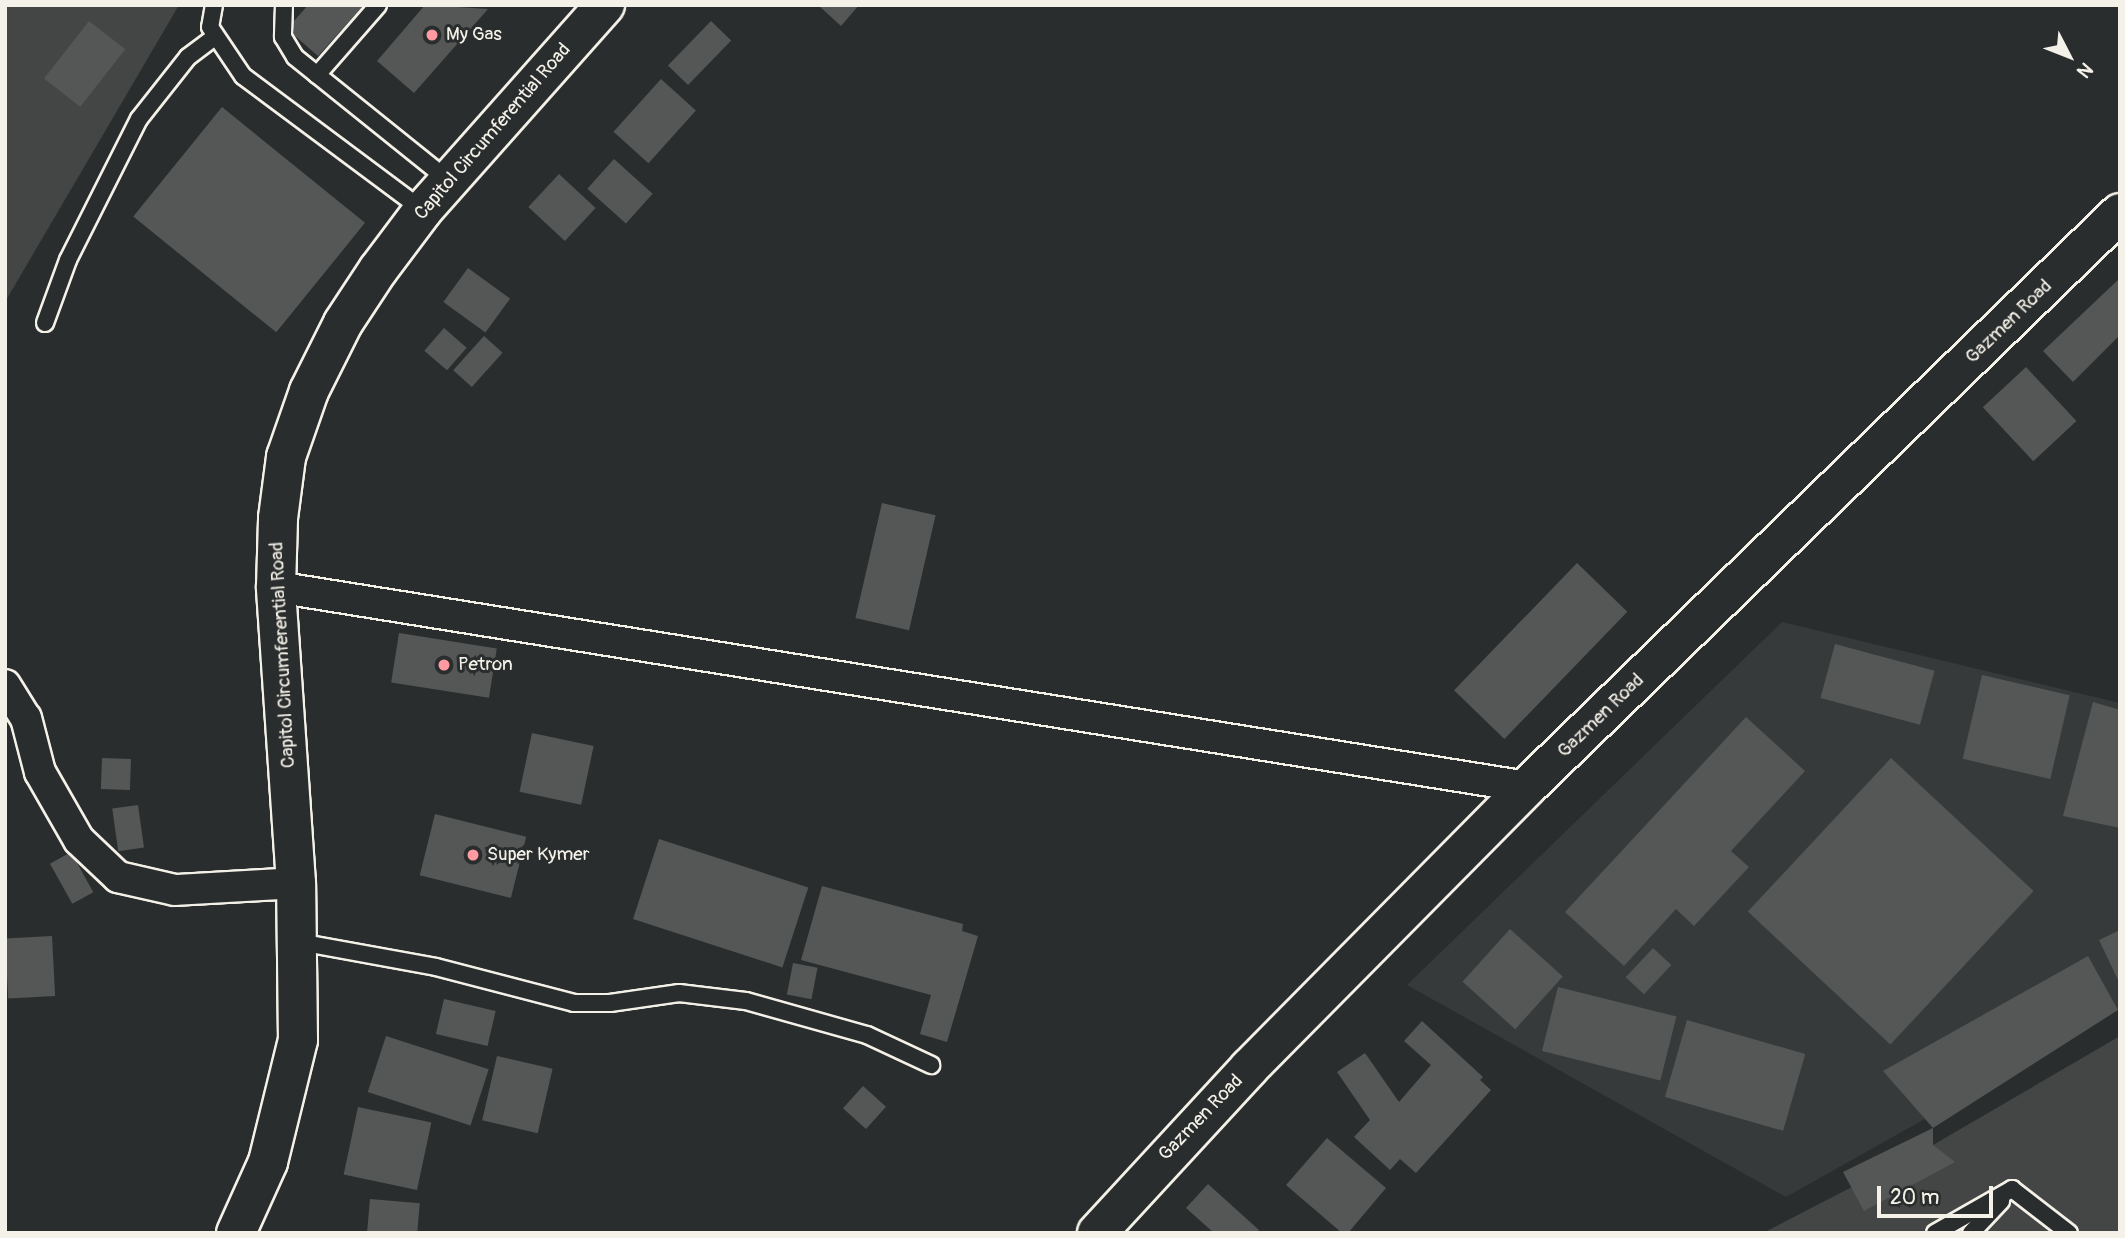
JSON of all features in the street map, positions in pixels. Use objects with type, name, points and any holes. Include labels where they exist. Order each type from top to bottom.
[{"type":"street","name":"Capitol Circumferential Road","points":[[236,1233],[268,1162],[286,1100],[298,1040],[299,942],[276,587],[278,518],[286,457],[309,391],[343,323],[423,210],[595,9]]},
{"type":"street","name":"Gazmen Road","points":[[1097,1233],[1249,1068],[1527,788],[2120,213]]},
{"type":"street","points":[[276,587],[1527,788]]},
{"type":"street","points":[[5,685],[26,718],[40,772],[79,840],[118,877],[175,890],[296,883]]},
{"type":"lane","points":[[214,5],[209,27],[243,76],[423,210]]},
{"type":"lane","points":[[284,5],[283,37],[295,57],[449,180]]},
{"type":"lane","points":[[317,75],[378,5]]},
{"type":"lane","points":[[45,323],[68,260],[139,119],[188,57],[215,37]]},
{"type":"lane","points":[[299,942],[436,967],[574,1003],[610,1003],[679,993],[746,1001],[867,1035],[932,1065]]},
{"type":"lane","points":[[1935,1233],[2012,1189]]},
{"type":"lane","points":[[1972,1233],[2012,1189]]},
{"type":"lane","points":[[2012,1189],[2069,1233]]},
{"type":"shaded area","points":[[5,5],[179,5],[5,302]]},
{"type":"shaded area","points":[[1782,622],[2120,703],[2120,1009],[1786,1197],[1407,985]]},
{"type":"shaded area","points":[[2120,1036],[2120,1233],[1763,1233],[1933,1145]]},
{"type":"building","points":[[308,5],[364,5],[318,56],[287,29]]},
{"type":"building","name":"My Gas","points":[[425,5],[488,9],[414,93],[377,61]]},
{"type":"building","points":[[818,5],[859,5],[841,26]]},
{"type":"building","points":[[89,21],[125,49],[80,107],[44,79]]},
{"type":"building","points":[[711,21],[731,40],[688,85],[668,66]]},
{"type":"building","points":[[661,79],[696,110],[648,163],[613,132]]},
{"type":"building","points":[[222,107],[365,223],[276,332],[133,217]]},
{"type":"building","points":[[614,159],[653,194],[626,224],[587,189]]},
{"type":"building","points":[[559,174],[596,208],[565,241],[528,207]]},
{"type":"building","points":[[468,268],[510,299],[485,333],[443,302]]},
{"type":"building","points":[[2120,278],[2120,335],[2073,382],[2043,351]]},
{"type":"building","points":[[444,328],[467,348],[447,370],[424,351]]},
{"type":"building","points":[[484,336],[503,353],[472,387],[453,370]]},
{"type":"building","points":[[2026,367],[2076,421],[2033,461],[1983,407]]},
{"type":"building","points":[[882,503],[936,515],[909,630],[855,618]]},
{"type":"building","points":[[1577,563],[1627,612],[1504,739],[1454,690]]},
{"type":"building","name":"Petron","points":[[399,633],[497,648],[489,698],[391,682]]},
{"type":"building","points":[[1835,644],[1934,671],[1920,725],[1821,698]]},
{"type":"building","points":[[1982,675],[2070,695],[2050,779],[1963,759]]},
{"type":"building","points":[[2093,702],[2120,710],[2120,828],[2063,816]]},
{"type":"building","points":[[1746,717],[1805,771],[1731,851],[1749,867],[1694,926],[1676,909],[1624,966],[1565,912]]},
{"type":"building","points":[[532,733],[594,746],[581,805],[520,792]]},
{"type":"building","points":[[102,758],[131,759],[130,790],[101,789]]},
{"type":"building","points":[[1891,758],[2034,891],[1890,1045],[1748,912]]},
{"type":"building","points":[[138,805],[144,848],[118,851],[112,809]]},
{"type":"building","name":"Super Kymer","points":[[435,814],[526,837],[511,898],[420,875]]},
{"type":"building","points":[[659,839],[808,888],[782,967],[633,919]]},
{"type":"building","points":[[71,852],[93,892],[72,904],[50,864]]},
{"type":"building","points":[[822,886],[963,924],[962,931],[978,936],[947,1042],[920,1034],[931,995],[801,960]]},
{"type":"building","points":[[1510,929],[1563,977],[1515,1029],[1462,982]]},
{"type":"building","points":[[2120,930],[2120,984],[2099,940]]},
{"type":"building","points":[[52,936],[55,996],[8,998],[5,938]]},
{"type":"building","points":[[1653,948],[1671,965],[1644,994],[1626,977]]},
{"type":"building","points":[[2088,956],[2118,1010],[1933,1128],[1883,1071]]},
{"type":"building","points":[[793,963],[818,968],[811,999],[787,994]]},
{"type":"building","points":[[1558,987],[1676,1017],[1660,1081],[1542,1051]]},
{"type":"building","points":[[444,999],[496,1011],[488,1046],[436,1034]]},
{"type":"building","points":[[1687,1020],[1805,1054],[1783,1131],[1665,1097]]},
{"type":"building","points":[[1422,1021],[1483,1077],[1480,1080],[1491,1090],[1416,1173],[1400,1159],[1390,1170],[1354,1137],[1370,1120],[1337,1072],[1365,1053],[1399,1102],[1431,1065],[1404,1041]]},
{"type":"building","points":[[386,1036],[489,1069],[470,1125],[368,1092]]},
{"type":"building","points":[[497,1056],[553,1069],[538,1133],[482,1120]]},
{"type":"building","points":[[863,1086],[886,1107],[866,1129],[843,1108]]},
{"type":"building","points":[[358,1107],[431,1123],[417,1190],[344,1174]]},
{"type":"building","points":[[1933,1128],[1933,1145],[1955,1162],[1864,1211],[1843,1172]]},
{"type":"building","points":[[1327,1138],[1386,1188],[1348,1233],[1342,1233],[1286,1185]]},
{"type":"building","points":[[1208,1184],[1259,1230],[1256,1233],[1214,1233],[1186,1208]]},
{"type":"building","points":[[370,1199],[420,1203],[417,1233],[367,1233]]},
{"type":"place","name":"My Gas","points":[[432,35]]},
{"type":"place","name":"Petron","points":[[444,665]]},
{"type":"place","name":"Super Kymer","points":[[473,855]]}]
